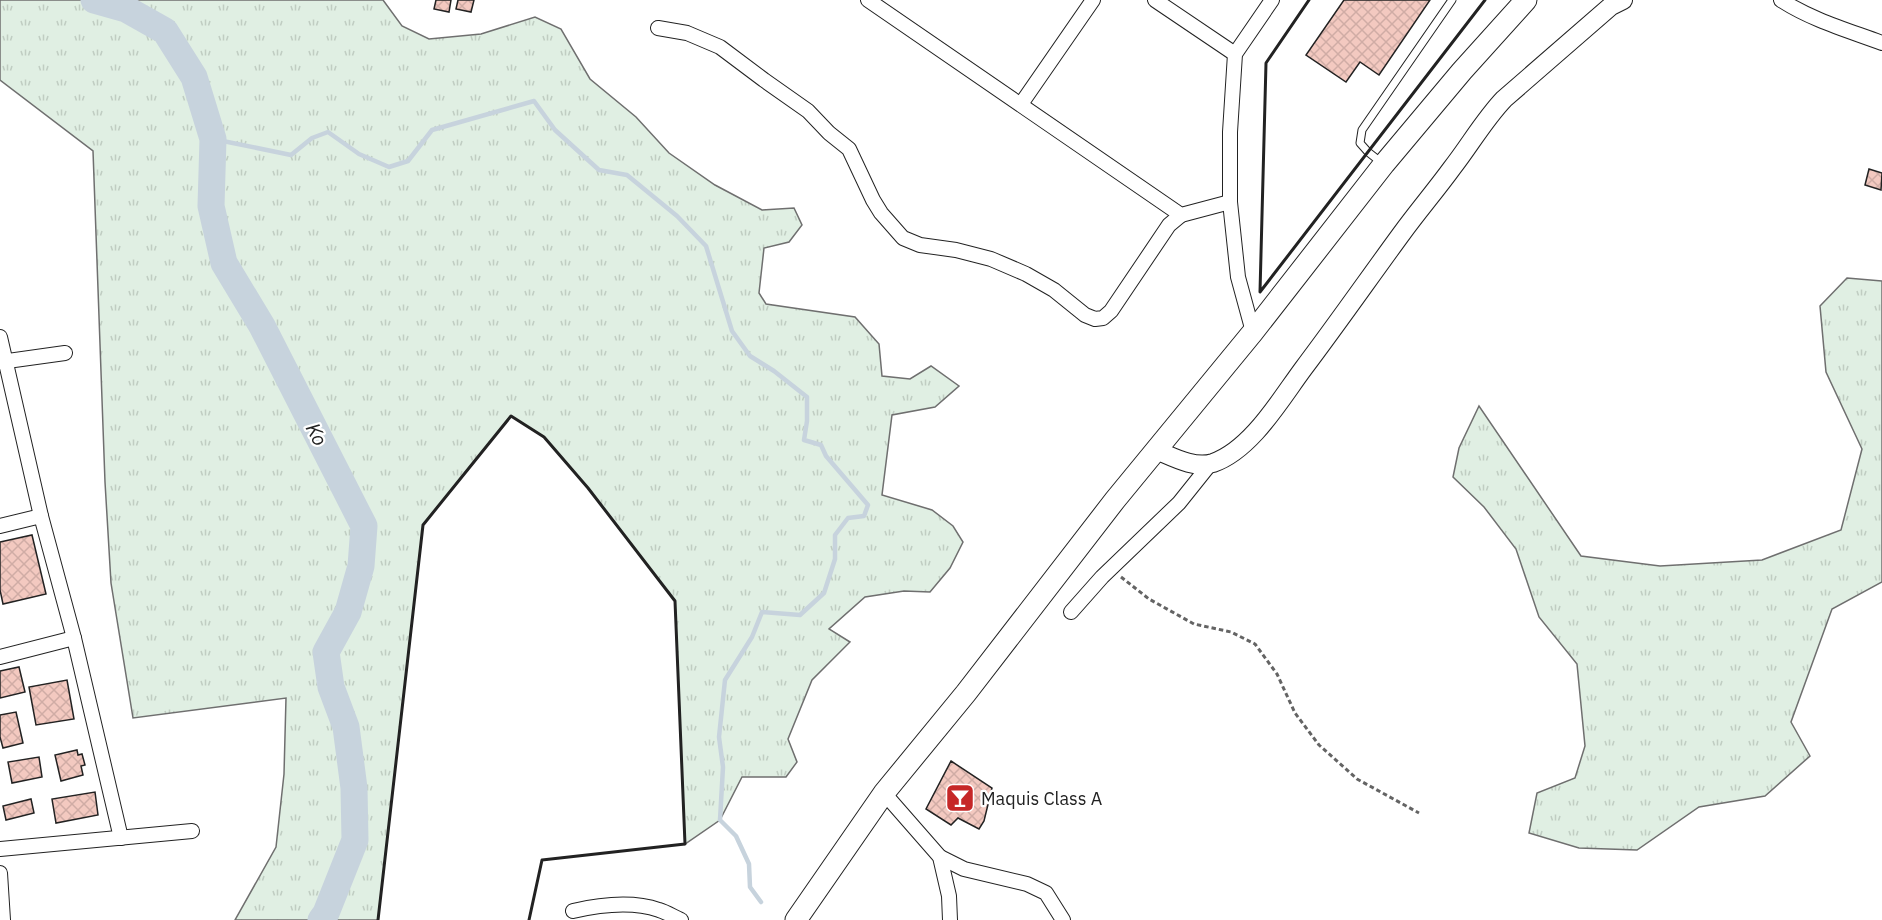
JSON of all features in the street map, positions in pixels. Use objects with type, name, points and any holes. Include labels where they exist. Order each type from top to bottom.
[{"type":"main road","points":[[796,920],[884,793],[966,693],[1115,500],[1253,332],[1384,164],[1462,71],[1526,0]]},
{"type":"street","points":[[868,0],[1180,215]]},
{"type":"street","points":[[1020,104],[1093,0]]},
{"type":"street","points":[[1155,0],[1235,54]]},
{"type":"street","points":[[1253,332],[1238,277],[1230,202],[1230,132],[1235,54],[1272,0]]},
{"type":"street","points":[[1781,0],[1821,21],[1882,43]]},
{"type":"street","points":[[1071,612],[1179,503],[1211,463],[1248,440],[1335,327],[1491,113],[1612,2]]},
{"type":"street","points":[[658,28],[687,33],[720,47],[808,111],[829,133],[849,149],[873,200],[903,238],[920,245],[956,250],[991,260],[1026,274],[1054,290],[1085,315],[1095,319],[1103,318],[1111,310],[1169,225],[1180,215],[1230,202]]},
{"type":"street","points":[[0,337],[3,362],[74,638],[121,838]]},
{"type":"street","points":[[3,362],[65,352]]},
{"type":"street","points":[[1156,450],[1195,464],[1211,463]]},
{"type":"street","points":[[0,526],[42,516]]},
{"type":"street","points":[[0,657],[74,638]]},
{"type":"street","points":[[884,793],[940,857],[964,869],[1027,884],[1046,893],[1063,920]]},
{"type":"street","points":[[0,849],[192,831]]},
{"type":"street","points":[[940,857],[949,896],[950,920]]},
{"type":"street","points":[[0,873],[3,920]]},
{"type":"street","points":[[573,911],[597,905],[628,905],[658,909],[681,920]]},
{"type":"lane","points":[[1384,164],[1368,152],[1360,142],[1362,129],[1452,0]]},
{"type":"path","points":[[1112,569],[1149,599],[1194,624],[1231,632],[1255,644],[1277,674],[1295,713],[1319,745],[1357,779],[1419,813]]},
{"type":"green space","points":[[0,0],[383,0],[402,26],[429,39],[481,34],[535,17],[561,29],[590,79],[636,117],[669,153],[715,185],[762,210],[794,208],[802,225],[789,242],[764,248],[759,293],[766,304],[855,317],[879,344],[882,376],[910,379],[931,366],[959,386],[935,407],[892,415],[882,495],[932,510],[953,526],[963,542],[950,568],[930,592],[904,591],[865,597],[829,629],[850,642],[812,680],[788,739],[797,762],[786,777],[742,777],[720,820],[685,844],[675,601],[588,488],[544,437],[511,416],[423,525],[378,920],[235,920],[276,847],[284,774],[286,698],[133,718],[111,583],[93,151],[0,80]]},
{"type":"green space","points":[[1847,278],[1882,281],[1882,582],[1832,609],[1791,722],[1810,756],[1765,796],[1699,807],[1637,850],[1579,848],[1529,833],[1537,793],[1575,778],[1585,746],[1577,664],[1539,617],[1516,549],[1484,507],[1453,477],[1459,448],[1479,406],[1581,556],[1660,566],[1762,560],[1841,530],[1862,449],[1826,372],[1820,306]]},
{"type":"building","points":[[436,0],[451,0],[449,12],[434,9]]},
{"type":"building","points":[[458,0],[474,0],[471,12],[456,9]]},
{"type":"building","points":[[1344,0],[1430,0],[1379,75],[1360,62],[1346,82],[1306,55]]},
{"type":"building","points":[[1869,169],[1882,173],[1881,190],[1865,185]]},
{"type":"building","points":[[32,535],[46,594],[3,604],[0,590],[0,542]]},
{"type":"building","points":[[19,667],[25,692],[0,698],[0,671]]},
{"type":"building","points":[[67,680],[74,719],[36,725],[29,687]]},
{"type":"building","points":[[16,712],[23,743],[3,748],[0,737],[0,715]]},
{"type":"building","points":[[77,750],[78,755],[82,754],[85,765],[81,766],[83,775],[61,781],[55,755]]},
{"type":"building","points":[[39,757],[42,777],[12,783],[8,762]]},
{"type":"building","name":"Maquis Class A","points":[[951,761],[992,788],[984,821],[979,829],[958,818],[951,825],[926,809]]},
{"type":"building","points":[[95,792],[98,815],[56,823],[52,799]]},
{"type":"building","points":[[31,799],[34,813],[6,820],[3,806]]},
{"type":"waterway","name":"Ko","points":[[94,0],[126,9],[165,31],[194,77],[213,139],[211,206],[224,263],[262,326],[364,526],[361,566],[348,612],[326,652],[331,687],[346,727],[354,788],[355,840],[326,913],[321,920]]},
{"type":"waterway","points":[[213,139],[291,155],[312,138],[328,132],[359,154],[389,167],[408,161],[432,130],[534,101],[555,130],[599,170],[627,175],[677,216],[706,246],[732,331],[750,356],[774,371],[807,397],[804,440],[821,445],[826,456],[868,505],[864,516],[848,518],[835,535],[835,559],[824,593],[800,615],[762,612],[752,637],[725,680],[719,737],[723,767],[720,820],[736,836],[749,864],[750,887],[761,902]]},
{"type":"wall","points":[[1309,0],[1266,63],[1260,292],[1485,0]]},
{"type":"wall","points":[[378,920],[423,525],[511,416],[544,437],[588,488],[675,601],[685,844],[542,860],[529,920]]},
{"type":"place","name":"Maquis Class A","points":[[960,798]]}]
